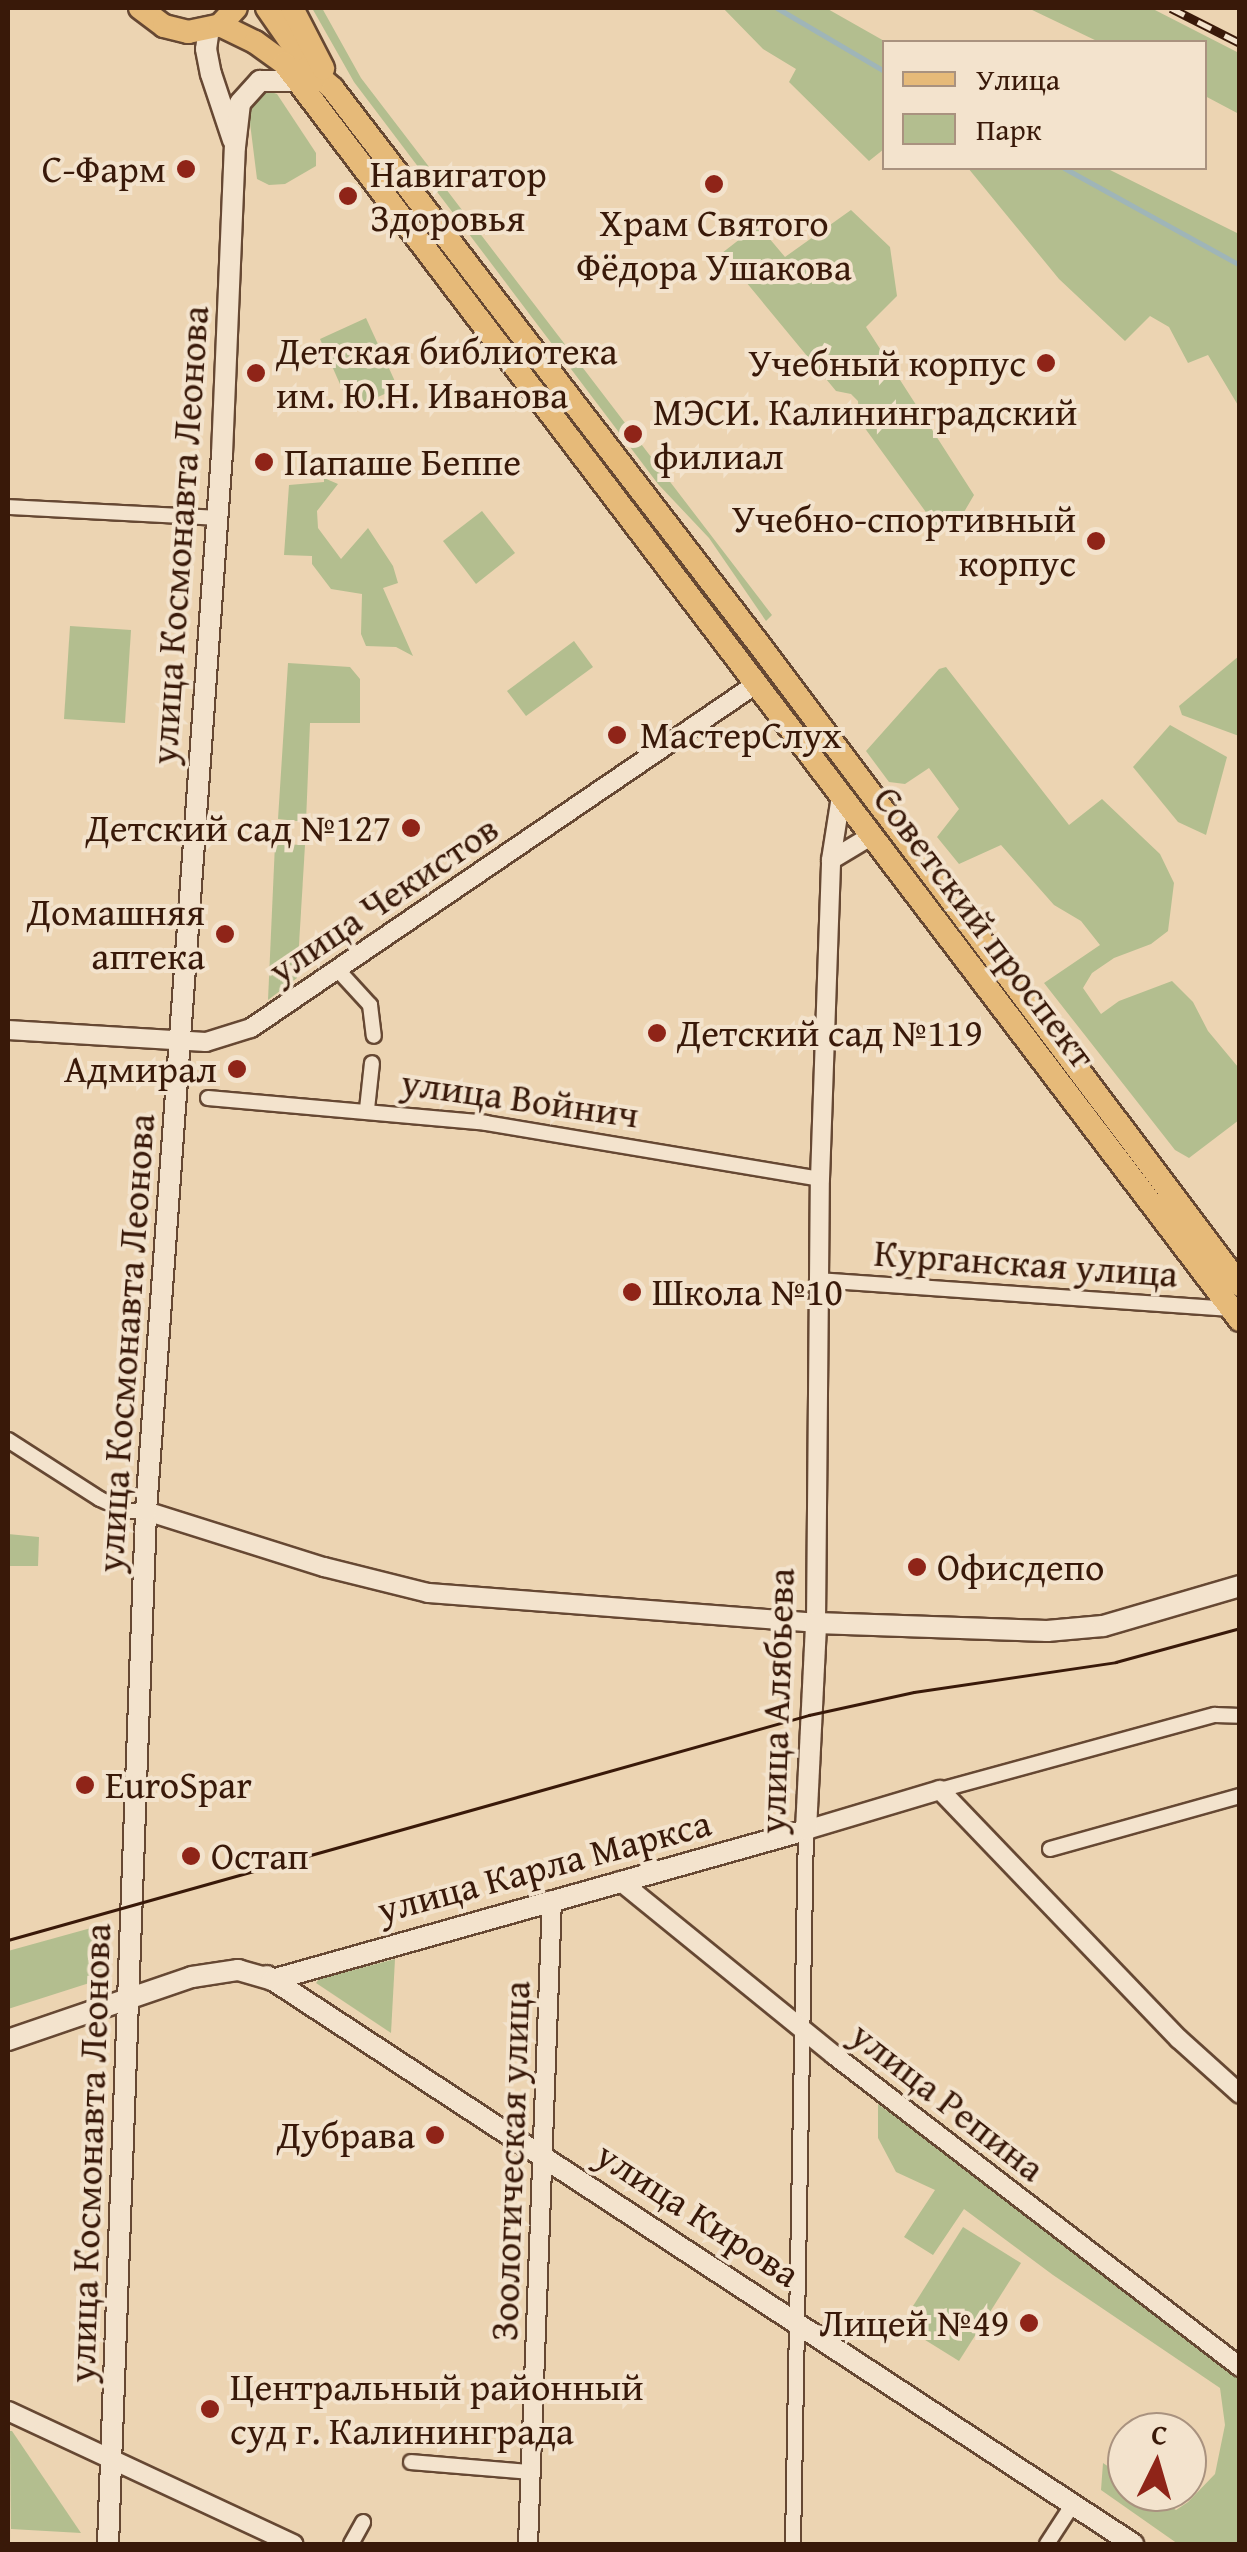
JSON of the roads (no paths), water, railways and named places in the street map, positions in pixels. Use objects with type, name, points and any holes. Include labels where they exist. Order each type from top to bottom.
[{"type":"main road","points":[[140,8],[164,26],[188,32],[215,26],[236,8]]},
{"type":"main road","name":"Советский проспект","points":[[267,8],[308,67],[333,89]]},
{"type":"main road","name":"Советский проспект","points":[[292,8],[333,89],[761,647],[1240,1285]]},
{"type":"main road","name":"Советский проспект","points":[[215,26],[267,48],[297,80],[1235,1315]]},
{"type":"main road","name":"улица Космонавта Леонова","points":[[215,26],[206,49],[236,147]]},
{"type":"main road","name":"улица Космонавта Леонова","points":[[108,2544],[146,1511],[218,518],[236,147],[240,103],[260,82],[297,80]]},
{"type":"main road","points":[[816,1623],[1047,1631],[1103,1626],[1240,1586]]},
{"type":"main road","name":"улица Алябьева","points":[[806,1830],[816,1623]]},
{"type":"main road","name":"улица Карла Маркса","points":[[8,2027],[216,1972],[238,1970],[272,1980],[806,1830]]},
{"type":"main road","name":"улица Кирова","points":[[272,1980],[798,2321],[1132,2544]]},
{"type":"main road","name":"улица Карла Маркса","points":[[8,2040],[131,1992]]},
{"type":"street","points":[[8,508],[218,518]]},
{"type":"street","name":"улица Чекистов","points":[[8,1030],[180,1041],[230,1037],[261,1022],[756,684]]},
{"type":"street","name":"улица Алябьева","points":[[816,1623],[820,1179],[832,860],[841,796]]},
{"type":"street","points":[[832,860],[871,836]]},
{"type":"street","points":[[337,970],[370,1005],[374,1036]]},
{"type":"street","points":[[367,1109],[372,1063]]},
{"type":"street","name":"улица Войнич","points":[[208,1098],[486,1122],[820,1179]]},
{"type":"street","name":"Курганская улица","points":[[817,1280],[1235,1315]]},
{"type":"street","points":[[8,1440],[100,1499],[126,1511],[146,1511],[324,1567],[428,1594],[816,1623]]},
{"type":"street","name":"улица Карла Маркса","points":[[806,1830],[1215,1715],[1240,1716]]},
{"type":"street","points":[[940,1790],[1179,2039],[1240,2094]]},
{"type":"street","points":[[1050,1848],[1240,1796]]},
{"type":"street","name":"улица Алябьева","points":[[793,2544],[806,1830]]},
{"type":"street","name":"улица Репина","points":[[620,1881],[802,2029],[1240,2367]]},
{"type":"street","name":"Зоологическая улица","points":[[528,2544],[552,1900]]},
{"type":"street","points":[[8,2410],[293,2544]]},
{"type":"street","points":[[411,2462],[531,2472]]},
{"type":"street","points":[[1047,2544],[1073,2504]]},
{"type":"street","points":[[351,2544],[363,2522]]},
{"type":"waterway","points":[[777,8],[882,70]]},
{"type":"waterway","points":[[1068,170],[1240,265]]},
{"type":"tram line","points":[[8,1940],[809,1715],[914,1692],[1116,1662],[1240,1628]]},
{"type":"railway","points":[[1171,8],[1240,43]]},
{"type":"place","name":"С-Фарм","points":[[186,169]]},
{"type":"place","name":"Храм Святого Фёдора Ушакова","points":[[714,184]]},
{"type":"place","name":"Навигатор Здоровья","points":[[348,196]]},
{"type":"place","name":"Учебный корпус","points":[[1046,363]]},
{"type":"place","name":"Детская библиотека им. Ю.Н. Иванова","points":[[256,373]]},
{"type":"place","name":"МЭСИ. Калининградский филиал","points":[[633,434]]},
{"type":"place","name":"Папаше Беппе","points":[[264,462]]},
{"type":"place","name":"Учебно-спортивный корпус","points":[[1096,541]]},
{"type":"place","name":"МастерСлух","points":[[617,735]]},
{"type":"place","name":"Детский сад №127","points":[[411,828]]},
{"type":"place","name":"Домашняя аптека","points":[[225,934]]},
{"type":"place","name":"Детский сад №119","points":[[657,1033]]},
{"type":"place","name":"Адмирал","points":[[237,1069]]},
{"type":"place","name":"Школа №10","points":[[632,1292]]},
{"type":"place","name":"Офисдепо","points":[[917,1567]]},
{"type":"place","name":"EuroSpar","points":[[85,1785]]},
{"type":"place","name":"Остап","points":[[191,1856]]},
{"type":"place","name":"Дубрава","points":[[435,2135]]},
{"type":"place","name":"Лицей №49","points":[[1029,2323]]},
{"type":"place","name":"Центральный районный суд г. Калининграда","points":[[210,2409]]}]
